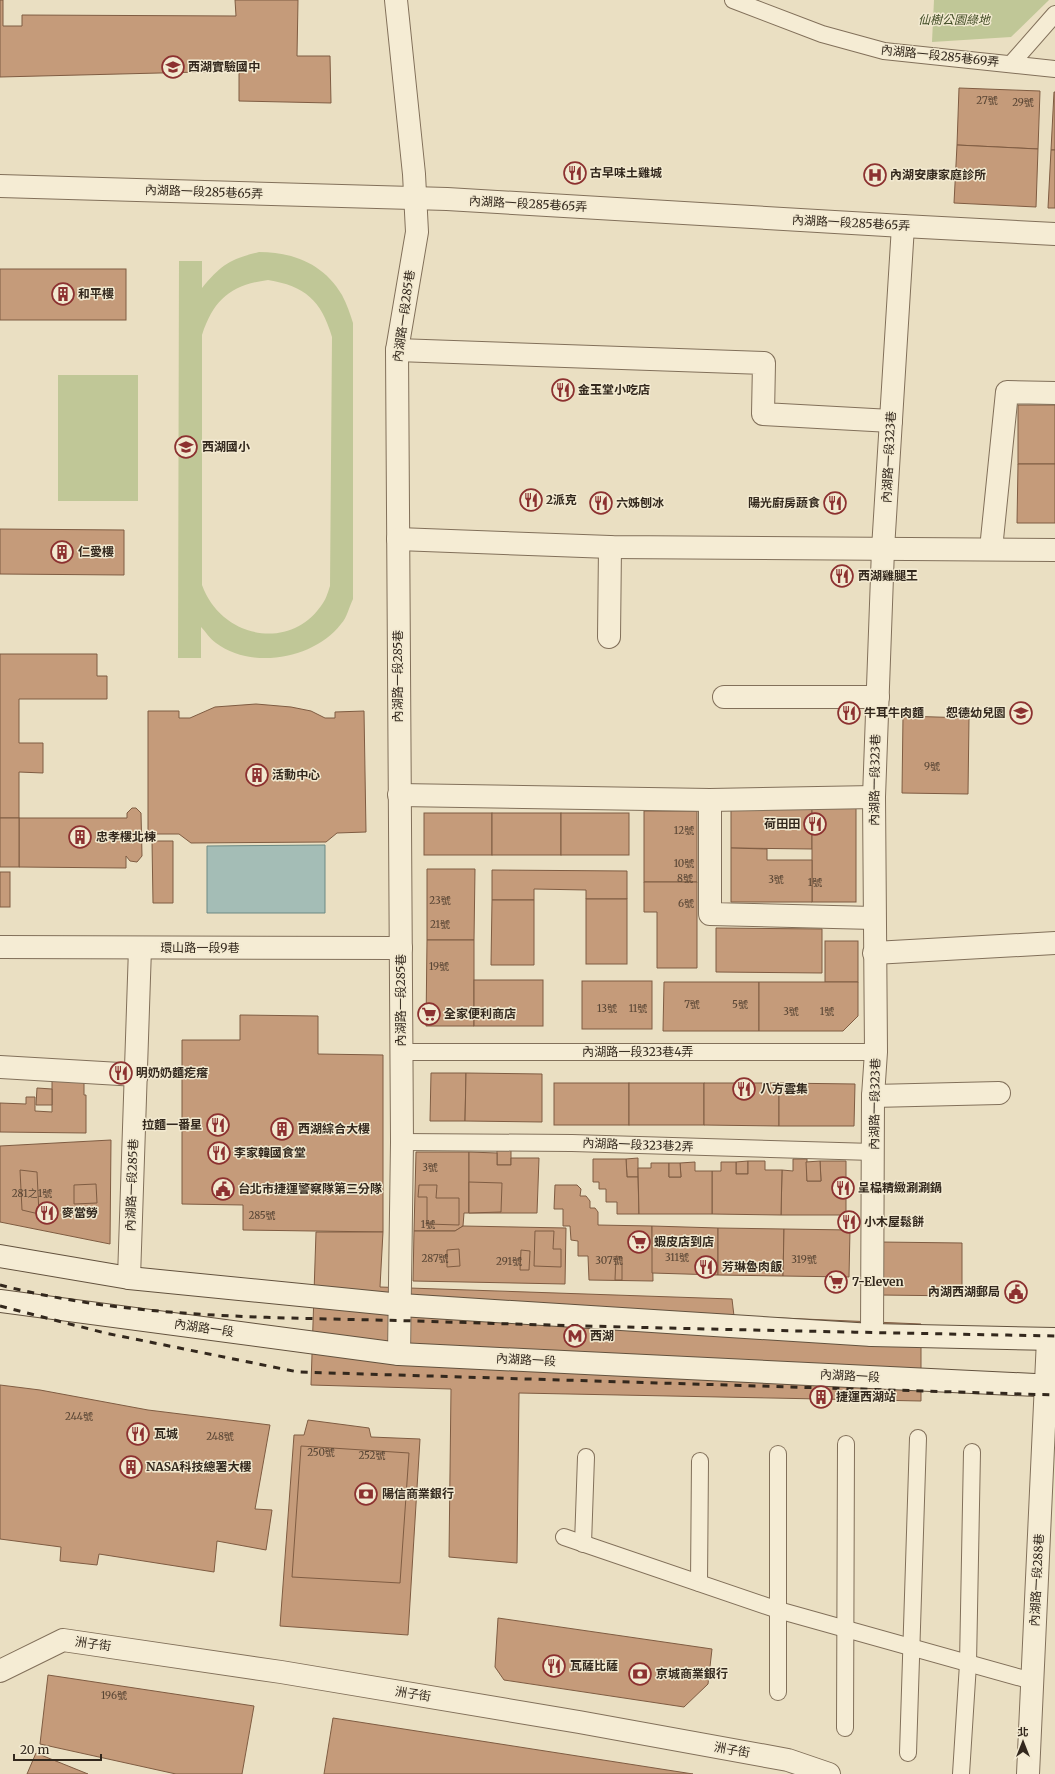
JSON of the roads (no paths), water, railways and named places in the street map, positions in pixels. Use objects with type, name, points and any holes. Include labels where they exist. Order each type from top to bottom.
[{"type":"street","name":"內湖路一段285巷","points":[[396,0],[415,198],[416,232],[397,350],[402,1142],[401,1305],[399,1354]]},
{"type":"street","name":"內湖路一段285巷65弄","points":[[0,186],[415,198],[1055,234]]},
{"type":"street","name":"內湖路一段323巷","points":[[872,1335],[873,1096],[876,1052],[874,953],[874,797],[883,549],[903,226]]},
{"type":"street","points":[[397,350],[764,363],[762,414],[891,421]]},
{"type":"street","points":[[991,549],[1007,392],[1055,393]]},
{"type":"street","points":[[398,540],[610,547],[1055,550]]},
{"type":"street","points":[[609,637],[610,547]]},
{"type":"street","points":[[724,697],[878,697]]},
{"type":"street","points":[[399,795],[710,800],[874,797]]},
{"type":"street","points":[[710,800],[710,914],[874,918]]},
{"type":"street","points":[[874,953],[1055,942]]},
{"type":"street","name":"環山路一段9巷","points":[[0,947],[401,948]]},
{"type":"street","name":"內湖路一段285巷","points":[[129,1278],[137,1075],[140,948]]},
{"type":"street","points":[[0,1067],[137,1075]]},
{"type":"street","points":[[873,1096],[999,1093]]},
{"type":"street","points":[[0,1256],[129,1278],[401,1305],[872,1335],[1052,1339]]},
{"type":"street","name":"內湖路一段","points":[[0,1301],[399,1354],[1051,1386]]},
{"type":"street","name":"內湖路一段288巷","points":[[1028,1774],[1032,1681],[1051,1386],[1052,1339]]},
{"type":"street","name":"洲子街","points":[[0,1671],[63,1640],[281,1672],[579,1722],[788,1760],[829,1774]]},
{"type":"lane","name":"內湖路一段285巷69弄","points":[[733,0],[822,34],[884,52],[1055,68]]},
{"type":"lane","name":"內湖路一段285巷69弄","points":[[1010,64],[1055,14]]},
{"type":"lane","name":"內湖路一段323巷4弄","points":[[401,1052],[876,1052]]},
{"type":"lane","name":"內湖路一段323巷2弄","points":[[402,1142],[572,1143],[873,1152]]},
{"type":"lane","points":[[908,1753],[918,1438]]},
{"type":"lane","points":[[845,1728],[846,1444]]},
{"type":"lane","points":[[961,1774],[968,1664],[972,1452]]},
{"type":"lane","points":[[778,1454],[778,1692]]},
{"type":"lane","points":[[583,1544],[586,1457]]},
{"type":"lane","points":[[699,1583],[700,1461]]},
{"type":"lane","points":[[564,1537],[778,1610],[1032,1681]]},
{"type":"water","points":[[325,845],[325,913],[207,913],[207,846]]},
{"type":"railway","points":[[0,1285],[103,1305],[207,1315],[656,1328],[1055,1336]]},
{"type":"railway","points":[[0,1306],[105,1333],[298,1372],[1055,1395]]},
{"type":"place","name":"西湖實驗國中","points":[[173,67]]},
{"type":"place","name":"古早味土雞城","points":[[575,173]]},
{"type":"place","name":"內湖安康家庭診所","points":[[875,175]]},
{"type":"place","name":"和平樓","points":[[63,294]]},
{"type":"place","name":"金玉堂小吃店","points":[[563,390]]},
{"type":"place","name":"西湖國小","points":[[186,447]]},
{"type":"place","name":"2派克","points":[[531,500]]},
{"type":"place","name":"六姊刨冰","points":[[601,503]]},
{"type":"place","name":"陽光廚房蔬食","points":[[835,503]]},
{"type":"place","name":"仁愛樓","points":[[62,552]]},
{"type":"place","name":"西湖雞腿王","points":[[842,576]]},
{"type":"place","name":"牛耳牛肉麵","points":[[849,713]]},
{"type":"place","name":"恕德幼兒園","points":[[1021,713]]},
{"type":"place","name":"活動中心","points":[[257,775]]},
{"type":"place","name":"荷田田","points":[[815,824]]},
{"type":"place","name":"忠孝樓北棟","points":[[80,837]]},
{"type":"place","name":"全家便利商店","points":[[429,1014]]},
{"type":"place","name":"明奶奶麵疙瘩","points":[[121,1073]]},
{"type":"place","name":"八方雲集","points":[[744,1089]]},
{"type":"place","name":"拉麵一番星","points":[[218,1125]]},
{"type":"place","name":"西湖綜合大樓","points":[[282,1129]]},
{"type":"place","name":"李家韓國食堂","points":[[219,1153]]},
{"type":"place","name":"呈榀精緻涮涮鍋","points":[[843,1188]]},
{"type":"place","name":"台北市捷運警察隊第三分隊","points":[[223,1189]]},
{"type":"place","name":"麥當勞","points":[[47,1213]]},
{"type":"place","name":"小木屋鬆餅","points":[[849,1222]]},
{"type":"place","name":"蝦皮店到店","points":[[639,1242]]},
{"type":"place","name":"芳琳魯肉飯","points":[[706,1267]]},
{"type":"place","name":"7-Eleven","points":[[836,1282]]},
{"type":"place","name":"內湖西湖郵局","points":[[1016,1292]]},
{"type":"place","name":"西湖","points":[[575,1336]]},
{"type":"place","name":"捷運西湖站","points":[[821,1397]]},
{"type":"place","name":"瓦城","points":[[138,1434]]},
{"type":"place","name":"NASA科技總署大樓","points":[[131,1467]]},
{"type":"place","name":"陽信商業銀行","points":[[366,1494]]},
{"type":"place","name":"瓦薩比薩","points":[[554,1666]]},
{"type":"place","name":"京城商業銀行","points":[[640,1674]]},
{"type":"park label","name":"仙樹公園綠地","points":[[954,20]]}]
